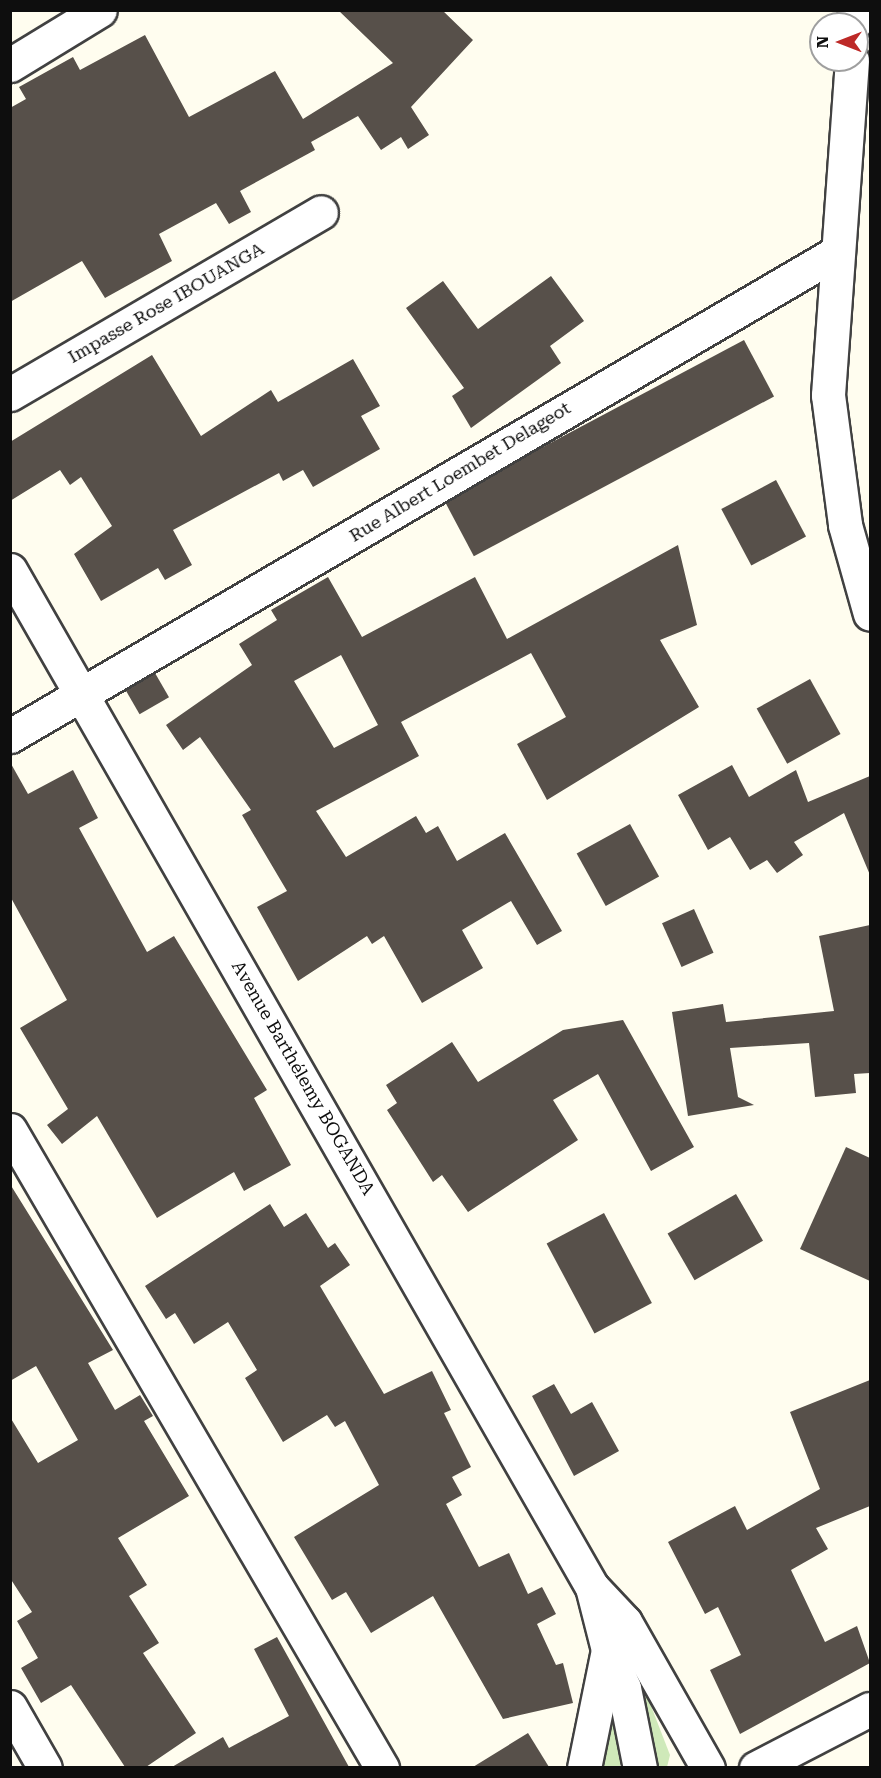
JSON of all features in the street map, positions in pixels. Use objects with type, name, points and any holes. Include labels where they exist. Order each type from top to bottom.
[{"type":"street","points":[[10,64],[100,10]]},
{"type":"street","points":[[851,72],[836,253],[828,395],[832,455],[870,614]]},
{"type":"street","name":"Impasse Rose IBOUANGA","points":[[10,394],[321,212]]},
{"type":"street","name":"Rue Albert Loembet Delageot","points":[[10,736],[836,253]]},
{"type":"street","name":"Avenue Barthélemy BOGANDA","points":[[10,570],[84,691],[592,1587]]},
{"type":"street","points":[[10,1130],[382,1767]]},
{"type":"street","points":[[592,1587],[608,1650],[624,1688],[640,1767]]},
{"type":"street","points":[[592,1587],[625,1622],[672,1713],[708,1767]]},
{"type":"street","points":[[584,1767],[608,1650]]},
{"type":"street","points":[[10,1707],[45,1767]]},
{"type":"street","points":[[756,1767],[870,1709]]},
{"type":"street","points":[[672,1713],[684,1767]]},
{"type":"green space","points":[[646,1693],[670,1755],[667,1767],[652,1767],[637,1698]]},
{"type":"green space","points":[[612,1708],[621,1738],[620,1767],[599,1768]]},
{"type":"building","points":[[338,10],[442,10],[473,40],[411,107],[429,135],[408,149],[401,137],[381,150],[358,116],[311,142],[315,150],[240,191],[251,212],[229,224],[216,203],[159,234],[172,261],[105,298],[82,261],[10,302],[10,108],[26,99],[19,87],[73,57],[80,70],[145,35],[189,117],[275,71],[303,119],[393,63]]},
{"type":"building","points":[[551,276],[584,321],[550,346],[561,363],[471,428],[452,396],[464,388],[406,308],[443,281],[478,329]]},
{"type":"building","points":[[744,340],[774,397],[474,556],[444,500]]},
{"type":"building","points":[[152,355],[201,436],[271,390],[278,402],[353,359],[380,406],[361,416],[380,449],[313,487],[303,470],[283,481],[279,473],[173,530],[192,565],[165,580],[158,568],[101,601],[74,554],[112,526],[81,477],[70,485],[60,470],[10,501],[10,442]]},
{"type":"building","points":[[776,480],[806,537],[751,566],[721,509]]},
{"type":"building","points":[[678,545],[697,625],[660,640],[699,707],[547,800],[517,744],[566,717],[531,653],[401,722],[419,756],[316,811],[346,857],[416,816],[426,833],[438,826],[457,861],[505,833],[562,931],[537,945],[511,901],[462,930],[483,968],[422,1003],[384,936],[372,944],[367,936],[298,981],[257,907],[287,891],[242,815],[251,810],[200,737],[183,750],[166,725],[252,665],[239,644],[277,620],[271,610],[328,577],[362,637],[475,577],[507,639]],"holes":[[[341,655],[378,725],[334,748],[294,681]]]},
{"type":"building","points":[[155,673],[169,697],[140,714],[126,690]]},
{"type":"building","points":[[810,679],[841,734],[787,764],[757,709]]},
{"type":"building","points":[[10,762],[28,794],[73,770],[98,818],[79,828],[147,952],[174,936],[267,1090],[254,1098],[291,1165],[244,1191],[234,1172],[157,1218],[97,1116],[62,1144],[47,1125],[68,1109],[20,1028],[67,1000],[10,896]]},
{"type":"building","points":[[732,765],[749,797],[796,770],[808,802],[870,776],[870,875],[844,813],[794,842],[803,855],[777,873],[767,860],[750,870],[730,837],[708,850],[678,795]]},
{"type":"building","points":[[630,824],[659,876],[606,906],[577,854]]},
{"type":"building","points":[[694,909],[714,953],[682,967],[662,923]]},
{"type":"building","points":[[870,925],[870,1073],[854,1074],[856,1093],[815,1097],[809,1043],[730,1048],[738,1097],[754,1105],[688,1116],[672,1012],[723,1004],[726,1022],[834,1011],[819,936]]},
{"type":"building","points":[[623,1020],[694,1147],[651,1171],[598,1074],[553,1100],[578,1140],[468,1212],[442,1175],[433,1182],[387,1110],[397,1103],[386,1085],[452,1042],[478,1082],[563,1030]]},
{"type":"building","points":[[846,1147],[870,1158],[870,1281],[800,1249]]},
{"type":"building","points":[[10,1184],[113,1350],[88,1363],[115,1410],[140,1395],[153,1416],[144,1421],[189,1496],[118,1538],[147,1585],[129,1596],[159,1643],[143,1653],[196,1733],[146,1767],[125,1767],[71,1685],[41,1703],[21,1668],[38,1658],[17,1621],[32,1612],[10,1578],[10,1417],[38,1463],[78,1440],[36,1366],[10,1381]]},
{"type":"building","points":[[736,1194],[763,1241],[695,1280],[668,1234]]},
{"type":"building","points":[[270,1204],[284,1227],[306,1213],[328,1248],[335,1243],[350,1265],[320,1286],[384,1394],[432,1371],[451,1410],[444,1413],[471,1467],[452,1477],[462,1495],[446,1504],[479,1567],[509,1553],[528,1594],[542,1587],[556,1614],[537,1624],[556,1665],[563,1663],[573,1703],[503,1719],[433,1596],[371,1633],[346,1592],[332,1600],[294,1537],[379,1485],[345,1421],[335,1427],[327,1415],[283,1442],[245,1378],[257,1370],[228,1322],[194,1344],[175,1313],[166,1319],[145,1286]]},
{"type":"building","points":[[604,1213],[652,1303],[594,1334],[547,1244]]},
{"type":"building","points":[[870,1380],[870,1506],[816,1528],[828,1549],[791,1570],[825,1642],[857,1626],[870,1663],[740,1734],[710,1670],[741,1655],[718,1607],[705,1614],[668,1542],[735,1506],[747,1530],[820,1489],[790,1412]]},
{"type":"building","points":[[554,1384],[571,1414],[592,1402],[619,1451],[574,1476],[532,1396]]},
{"type":"building","points":[[277,1637],[349,1767],[172,1767],[223,1737],[229,1748],[289,1716],[254,1649]]},
{"type":"building","points":[[528,1733],[549,1767],[473,1767]]}]
